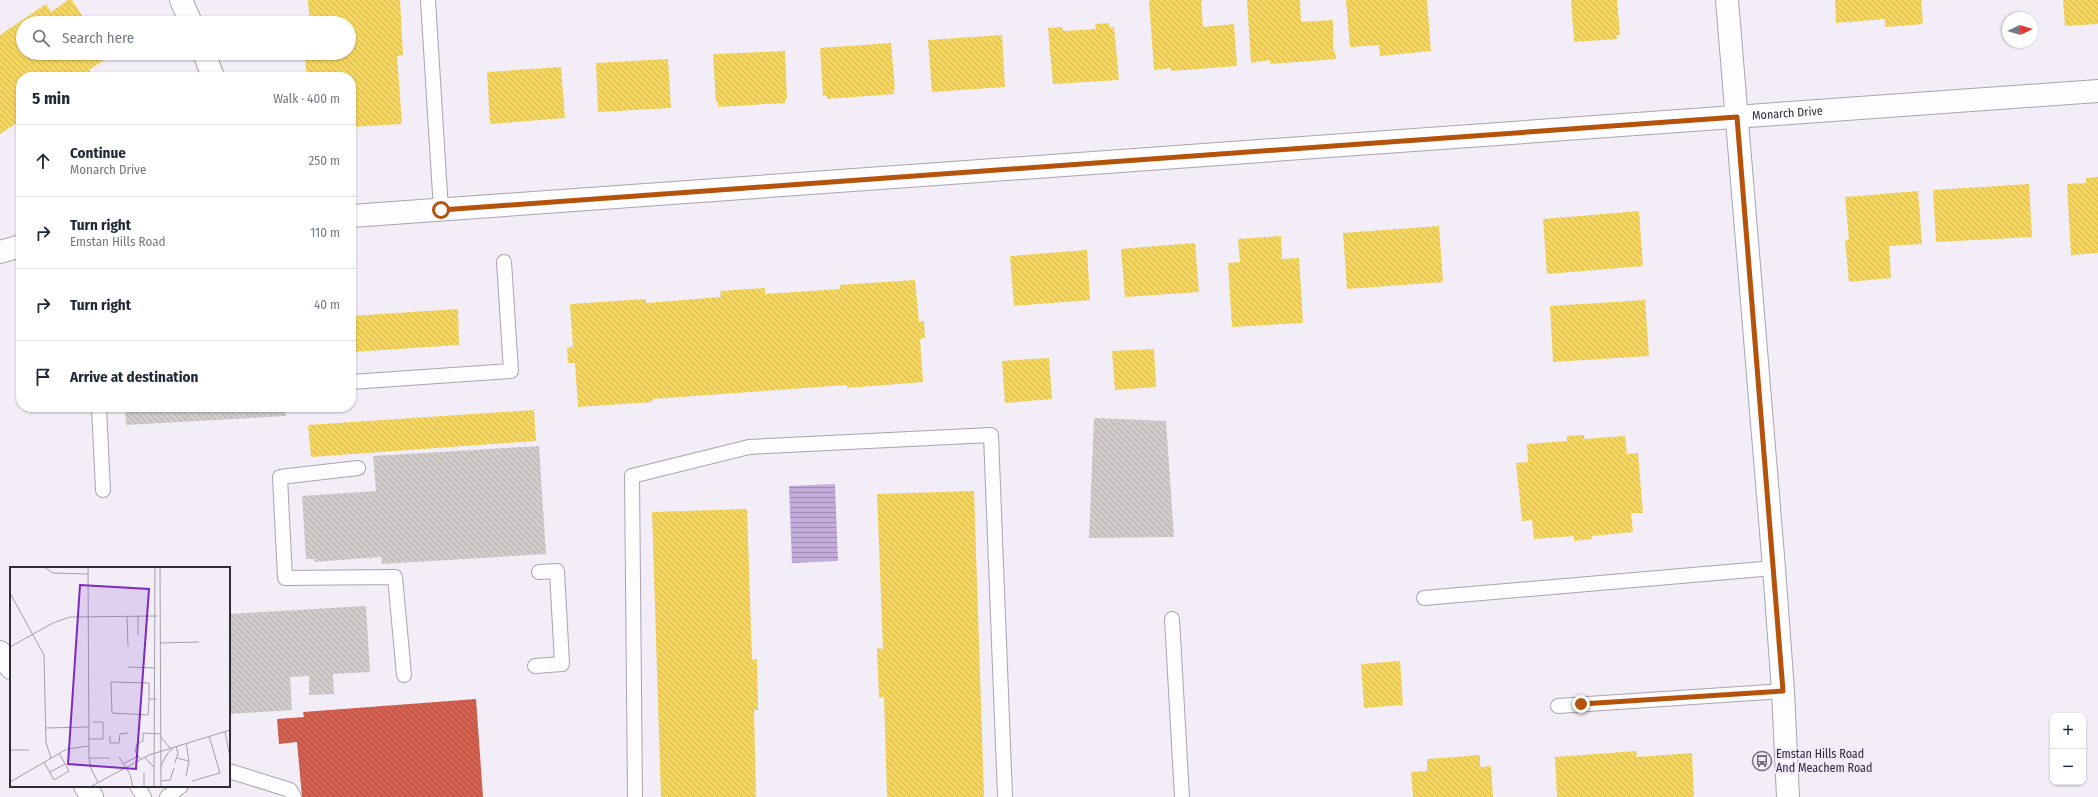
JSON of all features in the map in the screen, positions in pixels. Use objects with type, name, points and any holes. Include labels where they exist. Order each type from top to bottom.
[{"type":"street","points":[[181,0],[188,16]]},
{"type":"street","points":[[1727,0],[1774,568],[1783,691],[1788,797]]},
{"type":"street","points":[[207,60],[211,72]]},
{"type":"street","name":"Monarch Drive","points":[[356,216],[2098,91]]},
{"type":"street","points":[[0,252],[16,247]]},
{"type":"street","points":[[0,652],[10,667]]},
{"type":"street","points":[[86,787],[92,797]]},
{"type":"lane","points":[[428,0],[441,210]]},
{"type":"lane","points":[[356,382],[511,371],[504,262]]},
{"type":"lane","points":[[99,412],[103,490]]},
{"type":"lane","points":[[635,797],[632,476],[749,447],[991,435],[1005,797]]},
{"type":"lane","points":[[358,468],[280,477],[285,578],[395,578],[404,675]]},
{"type":"lane","points":[[1424,598],[1774,568]]},
{"type":"lane","points":[[535,666],[562,664],[557,571],[539,572]]},
{"type":"lane","points":[[1172,619],[1182,797]]},
{"type":"lane","points":[[0,677],[10,669]]},
{"type":"lane","points":[[1558,706],[1783,691]]},
{"type":"lane","points":[[230,772],[290,790],[294,797]]},
{"type":"lane","points":[[138,787],[144,797]]},
{"type":"lane","points":[[167,797],[180,787]]},
{"type":"shaded area","points":[[835,484],[838,561],[792,563],[789,486]]},
{"type":"building: Homes","points":[[68,0],[72,0],[82,16],[28,16],[46,4],[51,12]]},
{"type":"building: Homes","points":[[308,0],[400,0],[403,55],[397,56],[402,124],[356,127],[356,72],[306,72],[305,60],[356,60],[356,16],[309,16]]},
{"type":"building: Homes","points":[[1149,0],[1201,0],[1203,27],[1234,24],[1237,66],[1171,71],[1171,68],[1154,70]]},
{"type":"building: Homes","points":[[1247,0],[1300,0],[1301,22],[1333,20],[1333,51],[1335,51],[1336,59],[1270,64],[1270,60],[1251,63]]},
{"type":"building: Homes","points":[[1346,0],[1427,0],[1431,51],[1380,56],[1379,45],[1350,47]]},
{"type":"building: Homes","points":[[1571,0],[1617,0],[1620,35],[1616,36],[1617,39],[1574,42]]},
{"type":"building: Homes","points":[[1835,0],[1921,0],[1923,24],[1885,27],[1885,19],[1836,23]]},
{"type":"building: Homes","points":[[2063,0],[2098,0],[2098,24],[2065,26]]},
{"type":"building: Homes","points":[[1109,23],[1109,27],[1114,27],[1119,80],[1053,84],[1048,28],[1062,27],[1063,31],[1096,29],[1095,24]]},
{"type":"building: Homes","points":[[16,24],[16,60],[104,60],[89,70],[90,72],[16,72],[16,123],[0,134],[0,35]]},
{"type":"building: Homes","points":[[1002,35],[1005,87],[932,92],[928,40]]},
{"type":"building: Homes","points":[[891,43],[895,89],[893,90],[894,94],[827,99],[827,95],[823,96],[820,48]]},
{"type":"building: Homes","points":[[785,51],[787,99],[785,99],[785,103],[718,107],[718,102],[716,102],[713,54]]},
{"type":"building: Homes","points":[[668,59],[671,108],[598,112],[596,63]]},
{"type":"building: Homes","points":[[561,67],[565,118],[490,124],[487,72]]},
{"type":"building: Homes","points":[[2098,177],[2098,253],[2071,255],[2067,184],[2086,183],[2086,178]]},
{"type":"building: Homes","points":[[2029,184],[2032,237],[1936,242],[1933,190]]},
{"type":"building: Homes","points":[[1918,191],[1922,244],[1889,246],[1891,278],[1849,282],[1845,240],[1849,240],[1845,197]]},
{"type":"building: Homes","points":[[1639,211],[1643,266],[1547,274],[1543,219]]},
{"type":"building: Homes","points":[[1439,226],[1443,282],[1347,289],[1343,233]]},
{"type":"building: Homes","points":[[1281,236],[1282,259],[1299,258],[1303,323],[1232,327],[1228,263],[1240,262],[1238,239]]},
{"type":"building: Homes","points":[[1195,243],[1199,292],[1125,297],[1121,249]]},
{"type":"building: Homes","points":[[1087,250],[1090,300],[1014,306],[1010,256]]},
{"type":"building: Homes","points":[[915,280],[919,322],[924,321],[925,338],[920,339],[923,382],[847,388],[847,385],[652,399],[652,402],[578,407],[575,363],[568,363],[567,348],[573,347],[570,304],[646,299],[646,303],[721,297],[720,291],[765,288],[765,294],[840,289],[840,285]]},
{"type":"building: Homes","points":[[1645,300],[1649,356],[1553,362],[1550,306]]},
{"type":"building: Homes","points":[[458,309],[459,345],[356,352],[356,316]]},
{"type":"building: Homes","points":[[1154,349],[1156,387],[1115,390],[1112,351]]},
{"type":"building: Homes","points":[[1049,358],[1052,399],[1005,403],[1002,361]]},
{"type":"building: Homes","points":[[534,410],[536,441],[311,457],[308,425]]},
{"type":"building: Homes","points":[[1584,435],[1584,439],[1625,436],[1627,454],[1638,453],[1643,513],[1631,513],[1633,532],[1592,536],[1592,539],[1574,541],[1574,536],[1534,539],[1532,520],[1522,521],[1516,463],[1528,462],[1527,444],[1567,441],[1567,436]]},
{"type":"building: Homes","points":[[974,491],[984,797],[887,797],[884,697],[879,698],[877,648],[883,649],[877,494]]},
{"type":"building: Homes","points":[[747,509],[752,660],[757,659],[758,710],[754,710],[756,797],[661,797],[652,512]]},
{"type":"building: Homes","points":[[1400,661],[1403,705],[1364,708],[1361,664]]},
{"type":"building: Homes","points":[[1636,751],[1637,757],[1692,753],[1694,797],[1557,797],[1555,757]]},
{"type":"building: Homes","points":[[1480,755],[1480,767],[1491,766],[1493,797],[1413,797],[1411,772],[1427,771],[1427,759]]},
{"type":"building: Shops","points":[[476,699],[483,797],[302,797],[297,742],[279,744],[277,719],[304,717],[303,712]]},
{"type":"building: Other","points":[[125,412],[286,412],[286,416],[126,425]]},
{"type":"building: Other","points":[[1094,418],[1166,421],[1174,537],[1089,538]]},
{"type":"building: Other","points":[[539,446],[546,554],[382,564],[381,557],[314,562],[315,559],[306,559],[302,496],[376,491],[373,456]]},
{"type":"building: Other","points":[[366,606],[370,672],[333,674],[334,694],[309,695],[309,676],[290,677],[292,710],[230,714],[230,614]]},
{"type":"place","name":"Emstan Hills Road And Meachem Road","points":[[1762,761]]},
{"type":"route","points":[[441,210],[1737,117],[1783,691],[1581,704]]}]
